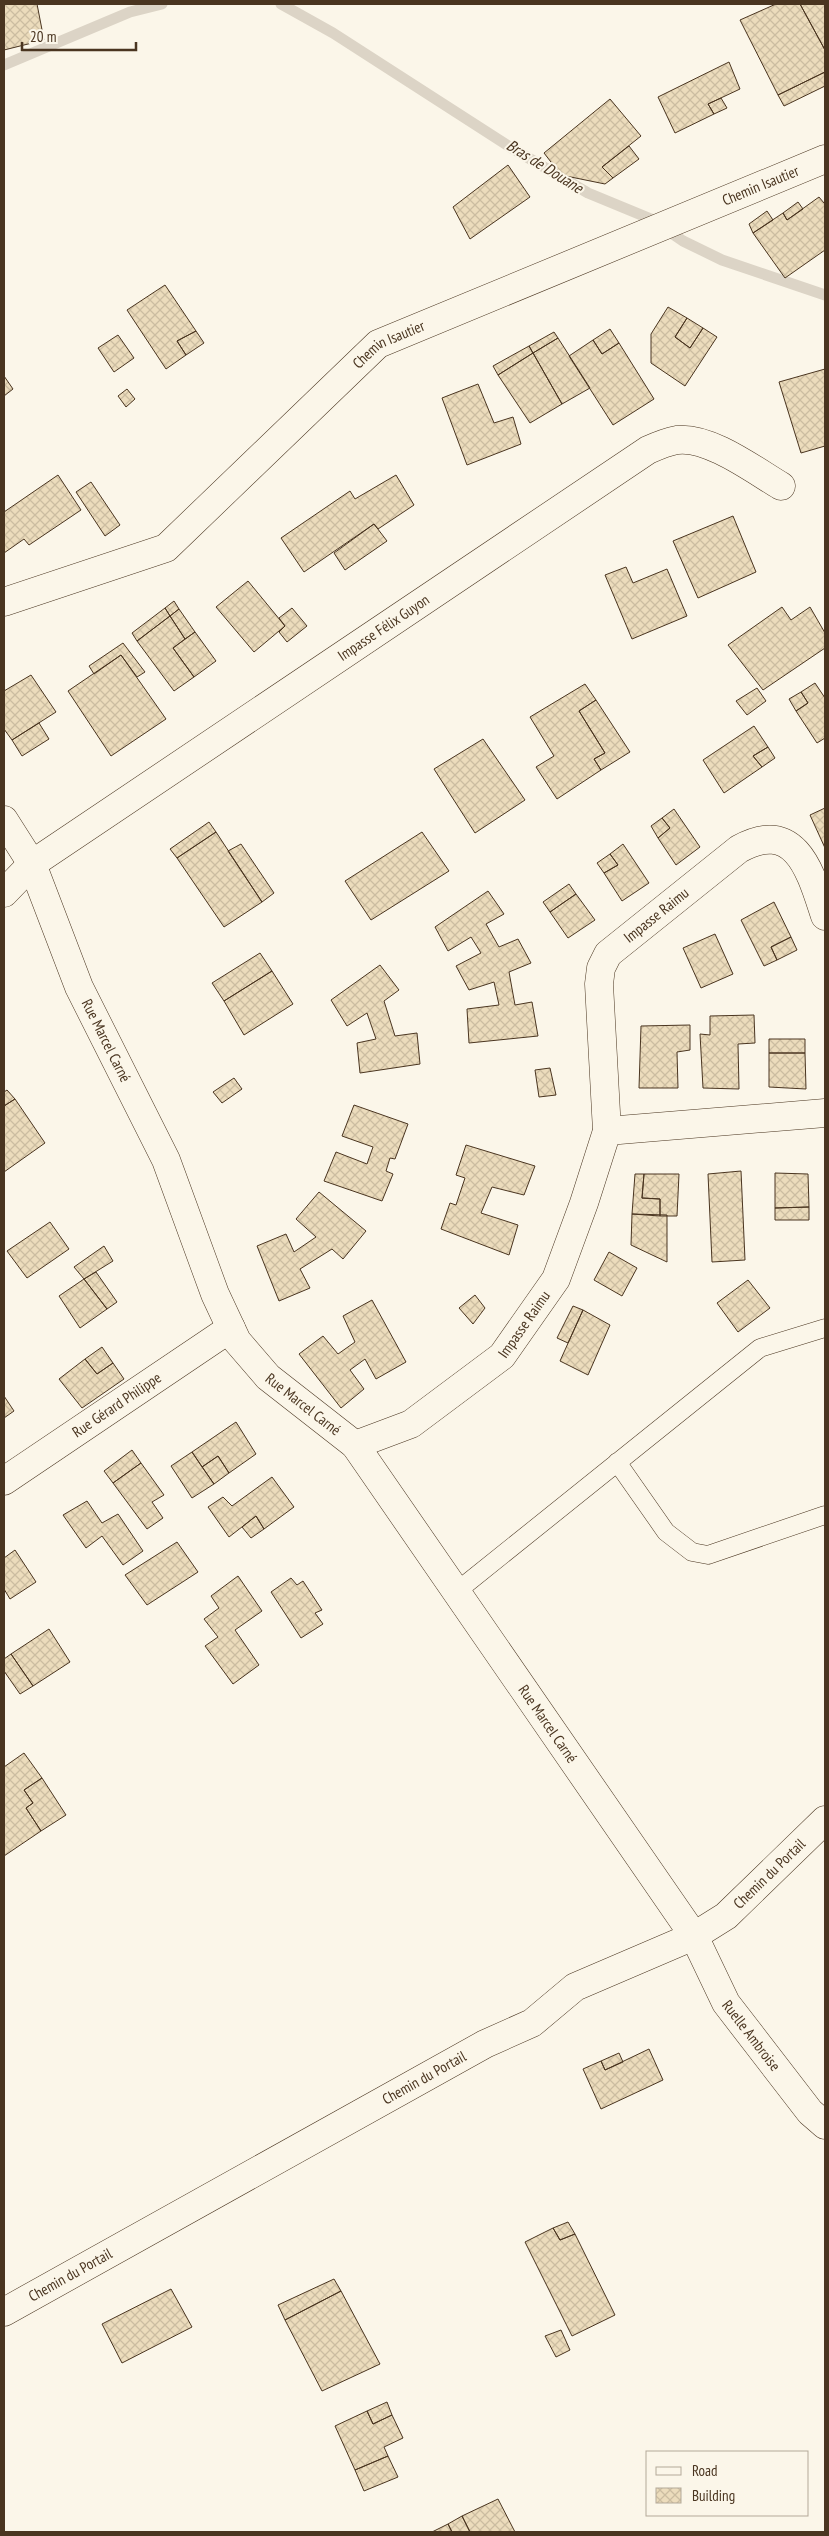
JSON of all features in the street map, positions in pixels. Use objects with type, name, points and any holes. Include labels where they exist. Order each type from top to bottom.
[{"type":"street","name":"Chemin Isautier","points":[[4,602],[166,548],[378,344],[825,159]]},
{"type":"street","name":"Impasse Félix Guyon","points":[[4,893],[32,864],[648,450],[679,440],[698,443],[717,449],[782,486]]},
{"type":"street","name":"Rue Marcel Carné","points":[[4,820],[32,864],[79,987],[166,1160],[214,1294],[237,1341],[268,1377],[355,1445],[694,1936]]},
{"type":"street","name":"Impasse Raimu","points":[[355,1445],[411,1424],[502,1356],[556,1279],[584,1203],[607,1131],[599,984],[601,968],[608,954],[739,849],[751,842],[779,841],[792,847],[802,856],[809,868],[825,916]]},
{"type":"street","points":[[607,1131],[825,1113]]},
{"type":"street","name":"Rue Gérard Philippe","points":[[4,1481],[231,1328]]},
{"type":"street","name":"Chemin du Portail","points":[[4,2312],[485,2044],[532,2023],[575,1987],[694,1936],[726,1916],[825,1820]]},
{"type":"street","name":"Ruelle Ambroise","points":[[694,1936],[726,2003],[810,2112],[825,2125]]},
{"type":"lane","points":[[456,1592],[760,1348],[825,1328]]},
{"type":"lane","points":[[617,1462],[666,1532],[692,1552],[708,1555],[825,1515]]},
{"type":"building","points":[[4,4],[37,4],[44,40],[4,50]]},
{"type":"building","points":[[776,4],[800,4],[825,50],[825,72],[778,95],[740,20]]},
{"type":"building","points":[[800,4],[825,4],[825,50]]},
{"type":"building","points":[[729,62],[740,89],[708,104],[714,114],[675,133],[658,97]]},
{"type":"building","points":[[825,72],[825,86],[784,106],[778,95]]},
{"type":"building","points":[[721,98],[727,108],[714,114],[708,104]]},
{"type":"building","points":[[610,99],[641,136],[602,167],[613,178],[605,184],[561,175],[544,153]]},
{"type":"building","points":[[629,146],[639,159],[613,178],[602,167]]},
{"type":"building","points":[[508,165],[530,197],[470,239],[453,207]]},
{"type":"building","points":[[819,197],[825,202],[825,250],[785,278],[753,233],[783,213],[787,220]]},
{"type":"building","points":[[798,202],[803,209],[787,220],[783,213]]},
{"type":"building","points":[[767,211],[773,220],[753,233],[749,224]]},
{"type":"building","points":[[165,285],[196,331],[177,341],[186,355],[166,369],[127,310]]},
{"type":"building","points":[[668,307],[687,318],[675,337],[690,348],[703,328],[717,337],[685,386],[651,363],[651,334]]},
{"type":"building","points":[[687,318],[703,328],[690,348],[675,337]]},
{"type":"building","points":[[610,329],[619,343],[602,354],[593,340]]},
{"type":"building","points":[[196,331],[204,343],[186,355],[177,341]]},
{"type":"building","points":[[554,332],[558,338],[533,353],[529,346]]},
{"type":"building","points":[[118,335],[134,358],[114,372],[98,348]]},
{"type":"building","points":[[558,338],[590,388],[562,404],[533,353]]},
{"type":"building","points":[[593,340],[602,354],[619,343],[654,399],[613,425],[569,356]]},
{"type":"building","points":[[529,346],[533,353],[498,375],[493,366]]},
{"type":"building","points":[[533,353],[562,404],[530,423],[498,375]]},
{"type":"building","points":[[825,369],[825,446],[801,453],[779,382]]},
{"type":"building","points":[[4,376],[13,389],[4,396]]},
{"type":"building","points":[[478,384],[494,423],[513,417],[521,444],[467,465],[442,398]]},
{"type":"building","points":[[127,389],[135,399],[126,407],[118,396]]},
{"type":"building","points":[[58,475],[81,510],[29,545],[24,539],[4,553],[4,512]]},
{"type":"building","points":[[396,475],[414,505],[378,529],[374,524],[304,572],[281,538],[350,491],[355,499]]},
{"type":"building","points":[[91,482],[120,525],[105,536],[76,492]]},
{"type":"building","points":[[733,516],[756,572],[698,598],[673,541]]},
{"type":"building","points":[[374,524],[387,541],[345,570],[334,553]]},
{"type":"building","points":[[626,567],[633,583],[667,569],[687,616],[632,639],[605,575]]},
{"type":"building","points":[[248,581],[285,626],[254,652],[216,607]]},
{"type":"building","points":[[174,601],[179,609],[170,616],[165,608]]},
{"type":"building","points":[[782,607],[791,620],[810,607],[825,633],[825,648],[763,690],[728,645]]},
{"type":"building","points":[[165,608],[170,616],[137,641],[132,633]]},
{"type":"building","points":[[292,608],[307,626],[287,642],[279,632],[285,626],[279,618]]},
{"type":"building","points":[[179,609],[195,632],[185,639],[170,616]]},
{"type":"building","points":[[170,616],[185,639],[173,648],[194,677],[174,691],[137,641]]},
{"type":"building","points":[[195,632],[216,661],[194,677],[173,648]]},
{"type":"building","points":[[123,643],[145,672],[137,677],[121,655],[94,674],[89,666]]},
{"type":"building","points":[[121,655],[166,719],[111,756],[68,691]]},
{"type":"building","points":[[31,675],[56,712],[12,740],[4,729],[4,691]]},
{"type":"building","points":[[815,683],[825,698],[825,738],[817,743],[796,711],[808,703],[801,692]]},
{"type":"building","points":[[585,684],[596,700],[579,711],[605,753],[594,759],[601,770],[557,799],[536,767],[554,756],[530,717]]},
{"type":"building","points":[[757,688],[766,701],[747,715],[736,701]]},
{"type":"building","points":[[801,692],[808,703],[796,711],[789,699]]},
{"type":"building","points":[[596,700],[630,752],[601,770],[594,759],[605,753],[579,711]]},
{"type":"building","points":[[39,723],[49,739],[22,756],[12,740]]},
{"type":"building","points":[[754,726],[768,747],[753,756],[762,767],[724,793],[703,760]]},
{"type":"building","points":[[483,739],[525,800],[475,833],[434,769]]},
{"type":"building","points":[[768,747],[775,758],[762,767],[753,756]]},
{"type":"building","points":[[825,808],[825,848],[810,815]]},
{"type":"building","points":[[674,809],[700,847],[676,865],[658,838],[670,828],[662,818]]},
{"type":"building","points":[[662,818],[670,828],[658,838],[651,826]]},
{"type":"building","points":[[209,822],[216,832],[177,858],[170,849]]},
{"type":"building","points":[[216,832],[262,902],[224,927],[177,858]]},
{"type":"building","points":[[422,832],[449,871],[371,920],[345,881]]},
{"type":"building","points":[[241,844],[274,893],[262,902],[228,851]]},
{"type":"building","points":[[623,844],[649,883],[622,901],[604,873],[618,865],[610,854]]},
{"type":"building","points":[[610,854],[618,865],[604,873],[597,863]]},
{"type":"building","points":[[569,884],[576,894],[550,912],[543,902]]},
{"type":"building","points":[[488,891],[504,914],[486,924],[499,947],[518,939],[531,963],[509,972],[515,1005],[532,1002],[538,1036],[469,1043],[467,1009],[499,1005],[494,982],[469,990],[456,966],[481,953],[471,937],[448,951],[435,927]]},
{"type":"building","points":[[576,894],[595,920],[568,938],[550,912]]},
{"type":"building","points":[[774,902],[791,937],[771,947],[777,960],[764,966],[741,920]]},
{"type":"building","points":[[715,934],[733,974],[701,988],[683,948]]},
{"type":"building","points":[[791,937],[797,950],[777,960],[771,947]]},
{"type":"building","points":[[260,953],[272,971],[224,1001],[212,983]]},
{"type":"building","points":[[380,965],[399,990],[384,1001],[395,1036],[417,1033],[420,1064],[360,1073],[357,1043],[376,1039],[367,1013],[347,1026],[331,1000]]},
{"type":"building","points":[[272,971],[293,1004],[244,1035],[224,1001]]},
{"type":"building","points":[[754,1015],[755,1043],[738,1044],[739,1089],[703,1088],[700,1034],[710,1035],[710,1016]]},
{"type":"building","points":[[690,1025],[690,1050],[677,1052],[678,1088],[639,1088],[641,1026]]},
{"type":"building","points":[[769,1039],[805,1039],[805,1053],[769,1053]]},
{"type":"building","points":[[769,1053],[805,1053],[806,1089],[769,1087]]},
{"type":"building","points":[[550,1068],[556,1095],[539,1097],[535,1070]]},
{"type":"building","points":[[234,1078],[242,1089],[222,1103],[213,1092]]},
{"type":"building","points":[[7,1090],[15,1099],[4,1106],[4,1092]]},
{"type":"building","points":[[15,1099],[45,1143],[4,1172],[4,1106]]},
{"type":"building","points":[[354,1105],[408,1124],[395,1159],[390,1158],[386,1171],[393,1174],[382,1201],[324,1181],[336,1152],[367,1164],[373,1147],[342,1136]]},
{"type":"building","points":[[466,1145],[535,1166],[524,1195],[492,1187],[481,1213],[518,1225],[509,1255],[441,1229],[450,1203],[456,1205],[465,1178],[456,1175]]},
{"type":"building","points":[[741,1171],[745,1260],[712,1262],[708,1174]]},
{"type":"building","points":[[775,1173],[808,1174],[809,1207],[775,1208]]},
{"type":"building","points":[[635,1174],[644,1174],[642,1198],[660,1199],[660,1216],[632,1214]]},
{"type":"building","points":[[644,1174],[679,1174],[677,1216],[660,1216],[660,1199],[642,1198]]},
{"type":"building","points":[[319,1192],[366,1231],[343,1259],[332,1249],[300,1269],[310,1288],[279,1301],[257,1246],[286,1234],[294,1252],[316,1237],[296,1219]]},
{"type":"building","points":[[809,1207],[809,1220],[775,1220],[775,1208]]},
{"type":"building","points":[[632,1214],[667,1215],[667,1262],[631,1245]]},
{"type":"building","points":[[50,1222],[69,1249],[27,1278],[7,1251]]},
{"type":"building","points":[[104,1246],[113,1261],[84,1279],[74,1267]]},
{"type":"building","points":[[609,1252],[637,1268],[622,1296],[594,1280]]},
{"type":"building","points":[[96,1272],[117,1302],[107,1309],[84,1279]]},
{"type":"building","points":[[84,1279],[107,1309],[80,1328],[59,1296]]},
{"type":"building","points":[[748,1280],[770,1308],[738,1332],[717,1303]]},
{"type":"building","points":[[475,1295],[485,1308],[473,1324],[459,1308]]},
{"type":"building","points":[[372,1300],[406,1362],[376,1379],[365,1359],[350,1370],[364,1389],[341,1408],[299,1354],[323,1336],[338,1354],[355,1342],[343,1316]]},
{"type":"building","points":[[573,1306],[583,1310],[568,1343],[557,1338]]},
{"type":"building","points":[[583,1310],[610,1325],[588,1375],[560,1361]]},
{"type":"building","points":[[102,1347],[113,1363],[97,1374],[85,1359]]},
{"type":"building","points":[[85,1359],[97,1374],[113,1363],[124,1379],[82,1408],[59,1379]]},
{"type":"building","points":[[4,1396],[14,1411],[4,1418]]},
{"type":"building","points":[[236,1422],[256,1454],[229,1473],[218,1456],[202,1467],[192,1452]]},
{"type":"building","points":[[132,1450],[141,1463],[113,1483],[104,1471]]},
{"type":"building","points":[[192,1452],[214,1484],[192,1498],[171,1466]]},
{"type":"building","points":[[218,1456],[229,1473],[214,1484],[202,1467]]},
{"type":"building","points":[[141,1463],[164,1495],[152,1502],[163,1518],[147,1529],[113,1483]]},
{"type":"building","points":[[272,1477],[294,1507],[264,1529],[256,1516],[229,1537],[208,1507],[223,1497],[232,1506]]},
{"type":"building","points":[[87,1501],[102,1523],[118,1514],[143,1551],[123,1565],[102,1536],[86,1548],[63,1515]]},
{"type":"building","points":[[256,1516],[264,1529],[251,1538],[242,1527]]},
{"type":"building","points":[[177,1542],[198,1572],[147,1605],[125,1575]]},
{"type":"building","points":[[15,1550],[36,1582],[10,1599],[4,1589],[4,1558]]},
{"type":"building","points":[[238,1576],[262,1611],[235,1630],[259,1665],[233,1684],[205,1646],[218,1637],[204,1619],[219,1608],[211,1596]]},
{"type":"building","points":[[291,1578],[297,1585],[303,1581],[322,1610],[315,1613],[323,1624],[301,1638],[271,1592]]},
{"type":"building","points":[[49,1629],[70,1662],[33,1686],[11,1654]]},
{"type":"building","points":[[11,1654],[33,1686],[20,1694],[4,1671],[4,1659]]},
{"type":"building","points":[[24,1753],[42,1778],[24,1790],[33,1803],[26,1808],[41,1831],[4,1856],[4,1767]]},
{"type":"building","points":[[42,1778],[66,1815],[41,1831],[26,1808],[33,1803],[24,1790]]},
{"type":"building","points":[[649,2049],[663,2080],[601,2109],[583,2069],[601,2061],[605,2070]]},
{"type":"building","points":[[619,2053],[623,2062],[605,2070],[601,2061]]},
{"type":"building","points":[[568,2222],[575,2234],[560,2240],[553,2228]]},
{"type":"building","points":[[553,2228],[560,2240],[575,2234],[615,2315],[572,2336],[525,2242]]},
{"type":"building","points":[[334,2279],[341,2291],[285,2320],[278,2305]]},
{"type":"building","points":[[171,2289],[192,2327],[122,2363],[102,2324]]},
{"type":"building","points":[[341,2291],[380,2364],[322,2391],[285,2320]]},
{"type":"building","points":[[561,2330],[570,2350],[556,2357],[545,2336]]},
{"type":"building","points":[[387,2402],[392,2415],[373,2424],[367,2411]]},
{"type":"building","points":[[367,2411],[373,2424],[392,2415],[403,2438],[384,2447],[388,2456],[355,2470],[335,2426]]},
{"type":"building","points":[[388,2456],[398,2477],[364,2491],[355,2470]]},
{"type":"building","points":[[498,2499],[515,2532],[470,2532],[462,2516]]},
{"type":"building","points":[[462,2516],[470,2532],[452,2532],[448,2524]]},
{"type":"building","points":[[448,2524],[452,2532],[432,2532]]},
{"type":"waterway","name":"Bras de Douane","points":[[4,65],[130,12],[162,4]]},
{"type":"waterway","name":"Bras de Douane","points":[[281,4],[333,33],[510,147],[588,193],[651,219],[683,241],[722,260],[825,295]]}]
